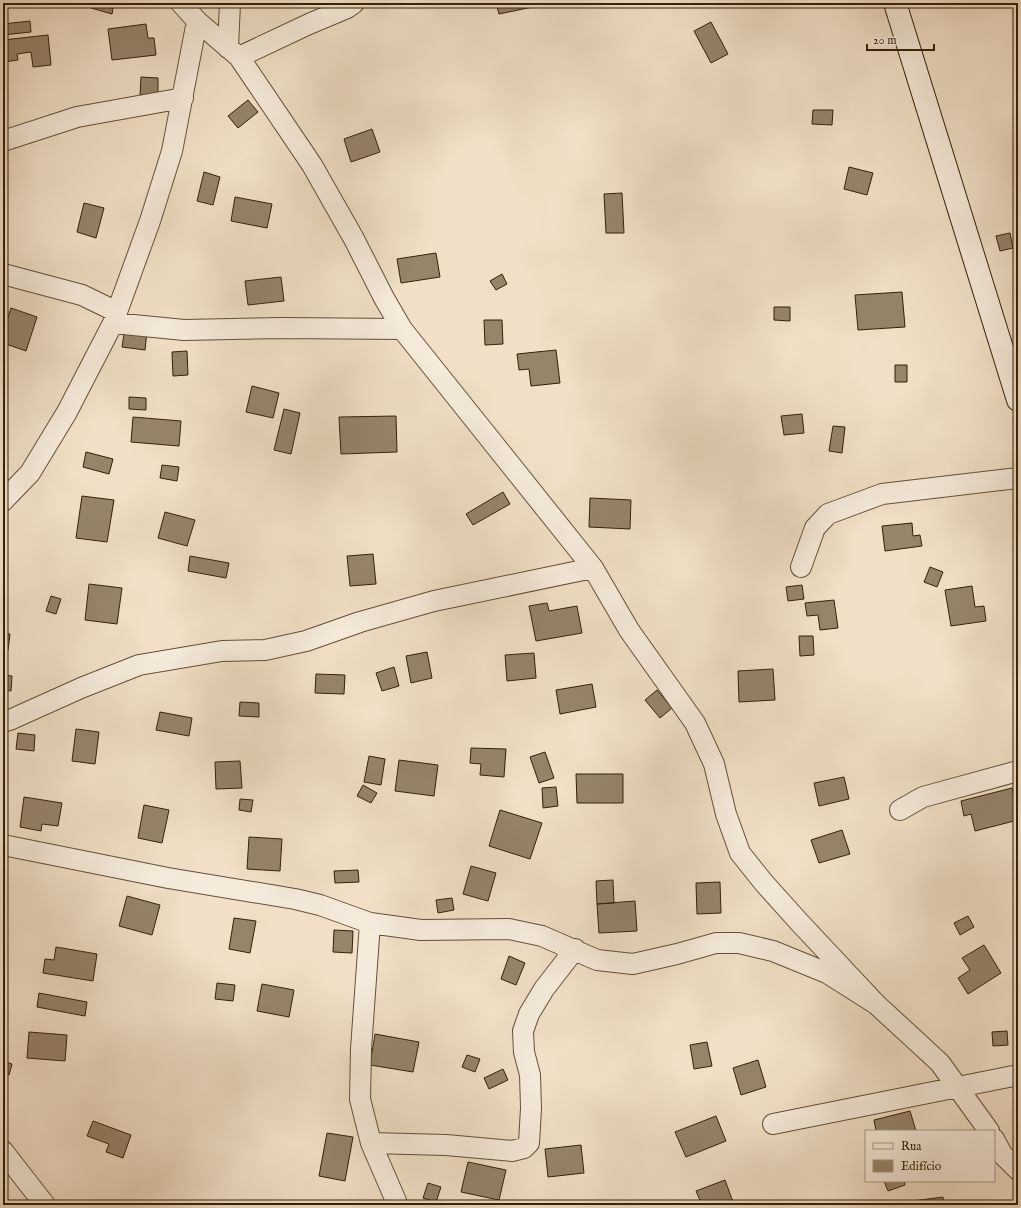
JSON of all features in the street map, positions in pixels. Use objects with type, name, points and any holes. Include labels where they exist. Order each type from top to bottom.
[{"type":"street","points":[[181,3],[197,21],[234,52],[312,165],[402,329],[593,568],[629,630],[694,723],[714,764],[726,814],[740,853],[764,883],[800,923],[876,1004],[940,1063],[988,1130]]},
{"type":"street","points":[[230,3],[234,52]]},
{"type":"street","points":[[234,52],[309,24],[347,8],[354,3]]},
{"type":"street","points":[[895,3],[1018,400]]},
{"type":"street","points":[[3,501],[34,467],[67,412],[115,317],[150,221],[172,151],[197,21]]},
{"type":"street","points":[[3,141],[77,117],[183,98]]},
{"type":"street","points":[[3,274],[82,295],[115,317],[184,330],[282,328],[402,329]]},
{"type":"street","points":[[801,567],[815,528],[828,514],[882,494],[1018,478]]},
{"type":"street","points":[[3,722],[80,688],[139,665],[222,651],[265,650],[306,641],[360,622],[434,601],[593,568]]},
{"type":"street","points":[[900,810],[923,797],[1018,771]]},
{"type":"street","points":[[3,846],[168,878],[295,899],[320,905],[370,923],[421,930],[509,929],[542,936],[575,949],[597,960],[633,964],[716,943],[740,943],[773,951],[827,973],[876,1004]]},
{"type":"street","points":[[370,923],[361,1049],[360,1099],[371,1143],[396,1201],[396,1205]]},
{"type":"street","points":[[371,1143],[446,1145],[512,1151],[524,1148],[529,1143],[531,1108],[530,1075],[524,1052],[523,1031],[529,1014],[544,989],[575,949]]},
{"type":"street","points":[[773,1124],[1018,1075]]},
{"type":"street","points":[[995,1142],[1002,1154],[1018,1170]]},
{"type":"street","points":[[3,1151],[45,1205]]},
{"type":"building","points":[[92,3],[114,3],[112,14],[91,8]]},
{"type":"building","points":[[496,3],[547,3],[547,4],[499,14]]},
{"type":"building","points":[[30,21],[31,32],[3,35],[3,24]]},
{"type":"building","points":[[711,22],[728,54],[711,63],[694,31]]},
{"type":"building","points":[[146,24],[148,38],[154,38],[156,55],[112,60],[108,29]]},
{"type":"building","points":[[48,35],[51,65],[33,67],[31,52],[17,54],[18,60],[4,62],[3,40]]},
{"type":"building","points":[[141,77],[158,78],[158,96],[140,95]]},
{"type":"building","points":[[248,100],[258,112],[238,128],[228,116]]},
{"type":"building","points":[[813,110],[833,110],[832,125],[812,124]]},
{"type":"building","points":[[372,129],[380,152],[351,162],[344,139]]},
{"type":"building","points":[[849,167],[873,173],[867,195],[844,189]]},
{"type":"building","points":[[204,172],[220,177],[213,205],[197,201]]},
{"type":"building","points":[[622,193],[624,233],[606,233],[604,194]]},
{"type":"building","points":[[235,197],[272,204],[267,228],[231,221]]},
{"type":"building","points":[[84,203],[104,208],[96,238],[77,232]]},
{"type":"building","points":[[1010,233],[1013,248],[1000,251],[996,236]]},
{"type":"building","points":[[436,253],[440,277],[401,283],[397,259]]},
{"type":"building","points":[[502,274],[507,284],[496,290],[490,281]]},
{"type":"building","points":[[281,277],[284,301],[248,305],[245,281]]},
{"type":"building","points":[[902,292],[905,327],[858,330],[855,295]]},
{"type":"building","points":[[774,307],[790,307],[790,321],[774,320]]},
{"type":"building","points":[[11,308],[37,317],[26,351],[3,343],[3,333]]},
{"type":"building","points":[[484,320],[502,320],[503,344],[485,345]]},
{"type":"building","points":[[125,328],[147,331],[145,350],[122,347]]},
{"type":"building","points":[[556,350],[560,383],[531,386],[529,369],[519,370],[517,354]]},
{"type":"building","points":[[187,351],[188,375],[173,376],[172,352]]},
{"type":"building","points":[[895,365],[907,365],[907,382],[895,382]]},
{"type":"building","points":[[252,386],[279,393],[273,418],[246,412]]},
{"type":"building","points":[[129,397],[146,398],[146,410],[129,409]]},
{"type":"building","points":[[284,409],[300,413],[291,454],[274,450]]},
{"type":"building","points":[[802,414],[804,433],[784,435],[781,416]]},
{"type":"building","points":[[396,416],[397,452],[341,454],[339,417]]},
{"type":"building","points":[[133,417],[181,421],[179,446],[131,442]]},
{"type":"building","points":[[833,426],[845,427],[842,453],[829,451]]},
{"type":"building","points":[[86,452],[113,459],[109,474],[83,467]]},
{"type":"building","points":[[162,465],[179,467],[177,481],[160,478]]},
{"type":"building","points":[[503,492],[510,504],[473,525],[466,514]]},
{"type":"building","points":[[82,496],[114,500],[107,542],[76,538]]},
{"type":"building","points":[[590,498],[631,500],[630,529],[589,527]]},
{"type":"building","points":[[165,512],[195,520],[187,546],[158,538]]},
{"type":"building","points":[[912,523],[913,536],[920,535],[922,546],[885,551],[882,526]]},
{"type":"building","points":[[373,554],[376,584],[350,586],[347,556]]},
{"type":"building","points":[[190,556],[229,563],[226,578],[188,571]]},
{"type":"building","points":[[930,567],[943,572],[937,587],[924,582]]},
{"type":"building","points":[[89,584],[122,588],[117,624],[85,620]]},
{"type":"building","points":[[802,585],[804,599],[788,601],[786,587]]},
{"type":"building","points":[[972,586],[975,607],[984,606],[986,621],[951,626],[945,590]]},
{"type":"building","points":[[51,596],[61,599],[56,614],[46,611]]},
{"type":"building","points":[[834,600],[838,628],[820,630],[818,615],[807,616],[805,603]]},
{"type":"building","points":[[547,603],[549,611],[577,606],[582,633],[536,641],[529,606]]},
{"type":"building","points":[[3,633],[10,634],[8,650],[3,649]]},
{"type":"building","points":[[799,636],[813,636],[814,655],[800,656]]},
{"type":"building","points":[[427,652],[432,678],[411,683],[406,656]]},
{"type":"building","points":[[534,653],[536,678],[507,681],[505,655]]},
{"type":"building","points":[[394,667],[399,686],[382,691],[376,673]]},
{"type":"building","points":[[773,669],[775,700],[739,702],[738,671]]},
{"type":"building","points":[[316,674],[345,675],[344,694],[315,693]]},
{"type":"building","points":[[3,675],[12,676],[11,691],[3,690]]},
{"type":"building","points":[[592,684],[596,707],[560,714],[556,690]]},
{"type":"building","points":[[657,690],[672,708],[660,718],[645,700]]},
{"type":"building","points":[[240,702],[259,703],[259,717],[239,716]]},
{"type":"building","points":[[160,712],[192,718],[189,736],[156,730]]},
{"type":"building","points":[[76,729],[99,732],[95,764],[72,761]]},
{"type":"building","points":[[18,733],[35,735],[34,751],[16,749]]},
{"type":"building","points":[[471,748],[506,749],[504,777],[480,775],[481,764],[470,763]]},
{"type":"building","points":[[545,752],[554,778],[539,783],[530,757]]},
{"type":"building","points":[[369,756],[385,759],[381,785],[364,782]]},
{"type":"building","points":[[399,760],[438,765],[434,796],[395,791]]},
{"type":"building","points":[[240,761],[242,788],[216,789],[215,762]]},
{"type":"building","points":[[576,774],[623,774],[623,803],[577,803]]},
{"type":"building","points":[[844,777],[849,799],[819,806],[814,783]]},
{"type":"building","points":[[363,785],[377,793],[371,803],[357,796]]},
{"type":"building","points":[[556,787],[558,806],[543,808],[542,788]]},
{"type":"building","points":[[1012,788],[1018,820],[975,831],[971,814],[964,816],[961,801]]},
{"type":"building","points":[[24,797],[62,803],[58,826],[42,824],[41,831],[20,827]]},
{"type":"building","points":[[240,799],[253,800],[251,812],[239,810]]},
{"type":"building","points":[[144,805],[169,810],[162,843],[138,838]]},
{"type":"building","points":[[500,810],[542,823],[530,859],[489,846]]},
{"type":"building","points":[[842,830],[850,854],[819,863],[811,840]]},
{"type":"building","points":[[249,837],[282,839],[280,871],[247,869]]},
{"type":"building","points":[[471,866],[496,873],[488,901],[463,894]]},
{"type":"building","points":[[358,870],[359,882],[335,883],[334,871]]},
{"type":"building","points":[[613,880],[614,903],[597,904],[596,881]]},
{"type":"building","points":[[720,882],[721,913],[697,914],[696,883]]},
{"type":"building","points":[[127,896],[160,905],[152,935],[119,926]]},
{"type":"building","points":[[452,898],[454,910],[438,913],[436,900]]},
{"type":"building","points":[[635,901],[637,931],[599,933],[597,904]]},
{"type":"building","points":[[968,916],[974,927],[960,935],[954,923]]},
{"type":"building","points":[[234,918],[256,921],[250,953],[229,949]]},
{"type":"building","points":[[334,930],[353,931],[352,953],[333,952]]},
{"type":"building","points":[[984,945],[1001,973],[968,994],[958,978],[970,970],[962,958]]},
{"type":"building","points":[[56,947],[97,954],[93,981],[43,973],[45,959],[54,960]]},
{"type":"building","points":[[509,956],[525,963],[516,985],[501,979]]},
{"type":"building","points":[[217,983],[235,985],[233,1001],[215,999]]},
{"type":"building","points":[[262,984],[294,990],[289,1017],[257,1011]]},
{"type":"building","points":[[39,993],[87,1002],[85,1016],[37,1007]]},
{"type":"building","points":[[1007,1031],[1008,1045],[993,1046],[992,1032]]},
{"type":"building","points":[[29,1032],[67,1035],[65,1061],[27,1058]]},
{"type":"building","points":[[375,1034],[419,1042],[413,1072],[370,1065]]},
{"type":"building","points":[[707,1042],[712,1066],[694,1069],[690,1045]]},
{"type":"building","points":[[467,1055],[480,1059],[475,1072],[462,1067]]},
{"type":"building","points":[[758,1060],[766,1087],[741,1095],[733,1068]]},
{"type":"building","points":[[3,1061],[12,1064],[9,1075],[3,1073]]},
{"type":"building","points":[[503,1069],[508,1080],[489,1089],[484,1078]]},
{"type":"building","points":[[910,1111],[916,1130],[876,1130],[874,1120]]},
{"type":"building","points":[[716,1116],[726,1141],[686,1157],[675,1132]]},
{"type":"building","points":[[93,1121],[131,1135],[123,1158],[106,1152],[109,1144],[87,1136]]},
{"type":"building","points":[[327,1133],[353,1137],[345,1181],[319,1176]]},
{"type":"building","points":[[581,1145],[584,1173],[548,1177],[545,1149]]},
{"type":"building","points":[[468,1162],[506,1170],[499,1200],[461,1192]]},
{"type":"building","points":[[725,1180],[733,1202],[724,1205],[702,1205],[696,1191]]},
{"type":"building","points":[[884,1182],[904,1182],[905,1185],[888,1191]]},
{"type":"building","points":[[428,1183],[441,1187],[436,1202],[423,1198]]},
{"type":"building","points":[[943,1197],[944,1205],[913,1205],[912,1201]]}]
